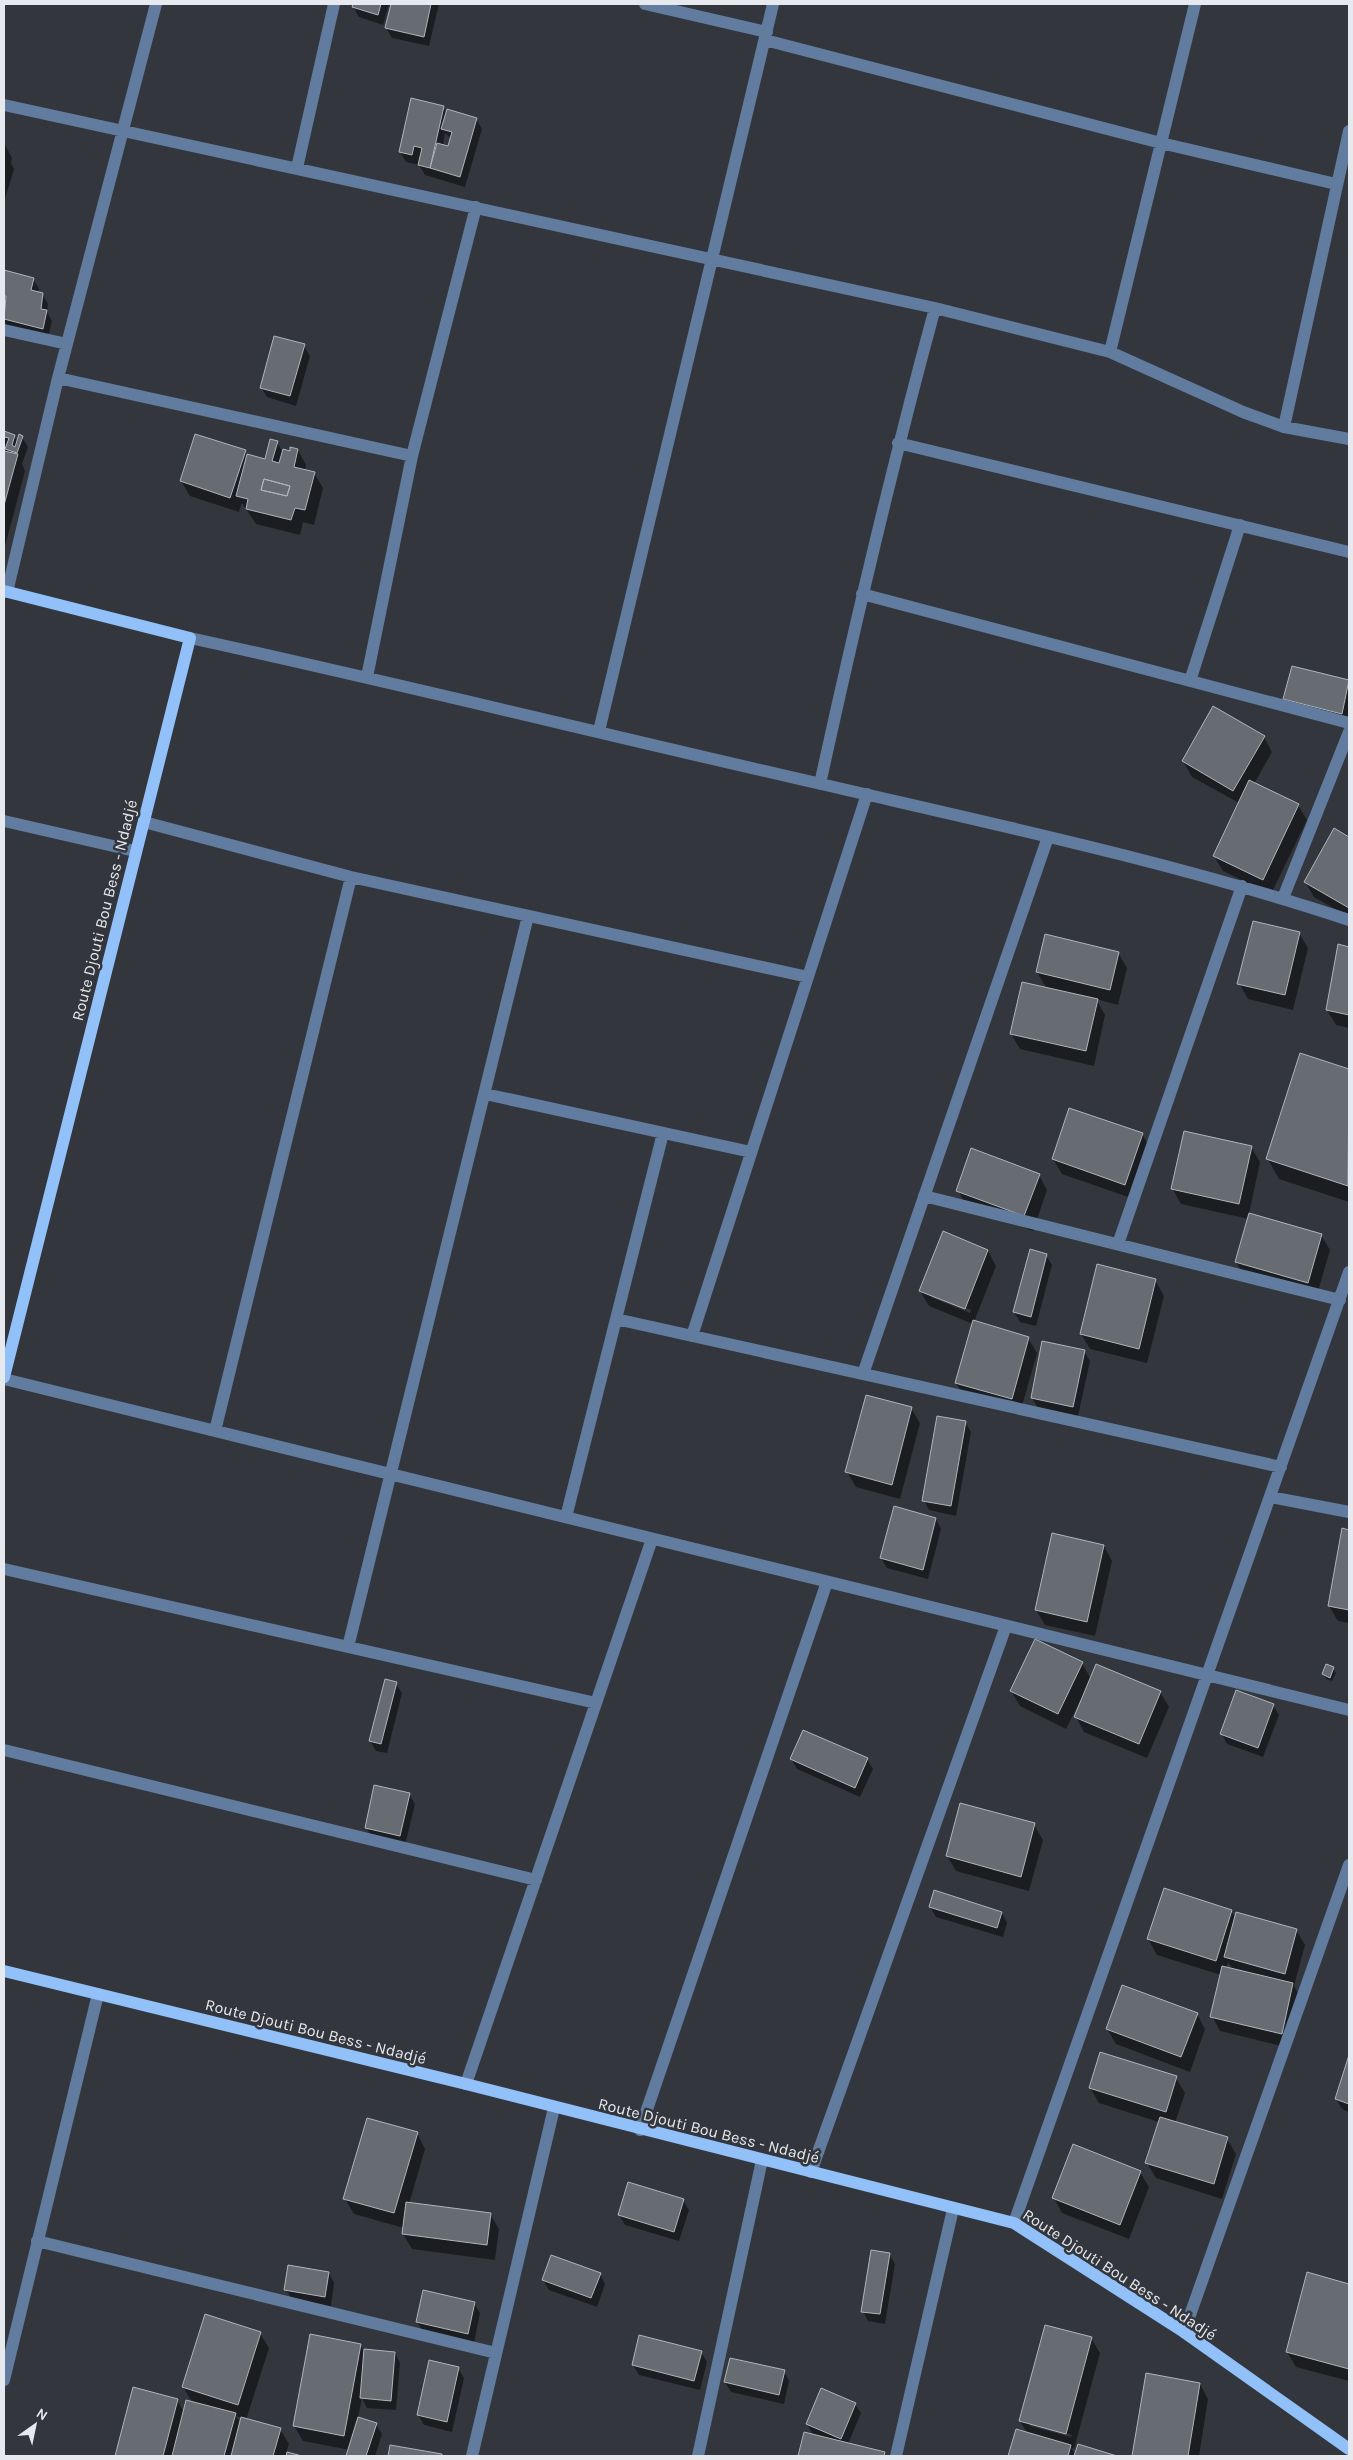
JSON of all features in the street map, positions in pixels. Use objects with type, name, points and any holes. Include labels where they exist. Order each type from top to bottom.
[{"type":"main road","points":[[5,591],[190,638]]},
{"type":"main road","name":"Route Djouti Bou Bess - Ndadjé","points":[[4,1378],[190,638]]},
{"type":"main road","name":"Route Djouti Bou Bess - Ndadjé","points":[[4,1971],[466,2084],[640,2130],[1014,2223],[1184,2332],[1348,2445]]},
{"type":"street","points":[[5,591],[58,378],[156,4]]},
{"type":"street","points":[[297,168],[334,4]]},
{"type":"street","points":[[645,4],[1160,143],[1336,184]]},
{"type":"street","points":[[599,731],[774,4]]},
{"type":"street","points":[[1110,352],[1195,4]]},
{"type":"street","points":[[4,105],[935,308],[1110,352],[1243,412],[1284,427],[1349,439]]},
{"type":"street","points":[[1284,427],[1349,131]]},
{"type":"street","points":[[368,677],[412,456],[476,207]]},
{"type":"street","points":[[820,784],[898,443],[935,308]]},
{"type":"street","points":[[4,330],[67,344]]},
{"type":"street","points":[[58,378],[412,456]]},
{"type":"street","points":[[898,443],[1349,552]]},
{"type":"street","points":[[1190,682],[1240,525]]},
{"type":"street","points":[[862,594],[1349,723]]},
{"type":"street","points":[[190,638],[368,677],[1048,837],[1242,886],[1349,920]]},
{"type":"street","points":[[1283,898],[1349,732]]},
{"type":"street","points":[[692,1336],[867,794]]},
{"type":"street","points":[[4,821],[135,851]]},
{"type":"street","points":[[144,822],[351,877],[808,977]]},
{"type":"street","points":[[863,1374],[1048,837]]},
{"type":"street","points":[[215,1431],[351,877]]},
{"type":"street","points":[[1118,1244],[1242,886]]},
{"type":"street","points":[[348,1647],[528,916]]},
{"type":"street","points":[[484,1094],[751,1152]]},
{"type":"street","points":[[566,1517],[663,1132]]},
{"type":"street","points":[[924,1196],[1340,1300]]},
{"type":"street","points":[[1014,2223],[1349,1272]]},
{"type":"street","points":[[616,1318],[1281,1467]]},
{"type":"street","points":[[4,1378],[1349,1710]]},
{"type":"street","points":[[1270,1497],[1349,1512]]},
{"type":"street","points":[[466,2084],[652,1539]]},
{"type":"street","points":[[4,1569],[596,1703]]},
{"type":"street","points":[[640,2130],[827,1582]]},
{"type":"street","points":[[811,2172],[1006,1626]]},
{"type":"street","points":[[4,1750],[536,1880]]},
{"type":"street","points":[[1184,2332],[1349,1865]]},
{"type":"street","points":[[4,2380],[9,2333],[37,2241],[98,1994]]},
{"type":"street","points":[[472,2456],[554,2108]]},
{"type":"street","points":[[698,2456],[762,2160]]},
{"type":"street","points":[[896,2456],[954,2209]]},
{"type":"street","points":[[37,2241],[496,2353]]},
{"type":"building","points":[[353,4],[381,4],[378,15],[352,7]]},
{"type":"building","points":[[391,4],[431,4],[424,37],[385,28]]},
{"type":"building","points":[[411,98],[444,106],[430,168],[418,165],[422,148],[414,146],[412,155],[399,152]]},
{"type":"building","points":[[447,109],[477,118],[460,177],[430,168],[437,143],[448,146],[452,132],[441,129]]},
{"type":"building","points":[[4,270],[34,278],[31,290],[43,293],[41,309],[47,310],[43,329],[4,319],[6,296],[4,296]]},
{"type":"building","points":[[274,336],[305,344],[290,396],[260,388]]},
{"type":"building","points":[[4,431],[15,435],[12,445],[15,447],[19,434],[23,436],[17,453],[5,449],[9,438],[4,437]]},
{"type":"building","points":[[195,434],[246,450],[230,498],[180,481]]},
{"type":"building","points":[[270,439],[278,441],[272,461],[279,463],[283,449],[290,451],[290,447],[298,449],[294,467],[315,472],[305,510],[295,508],[291,520],[246,509],[248,499],[236,496],[247,454],[265,459]],"holes":[[[264,479],[290,486],[287,496],[261,490]]]},
{"type":"building","points":[[4,451],[18,454],[4,505]]},
{"type":"building","points":[[264,479],[290,486],[287,496],[261,490]]},
{"type":"building","points":[[1292,666],[1349,680],[1342,714],[1283,699]]},
{"type":"building","points":[[1213,706],[1265,736],[1233,791],[1182,761]]},
{"type":"building","points":[[1249,780],[1299,804],[1263,880],[1213,856]]},
{"type":"building","points":[[1334,828],[1349,837],[1349,908],[1304,882]]},
{"type":"building","points":[[1253,921],[1300,932],[1285,995],[1237,984]]},
{"type":"building","points":[[1045,934],[1119,952],[1110,990],[1036,972]]},
{"type":"building","points":[[1338,944],[1349,947],[1349,1015],[1326,1010]]},
{"type":"building","points":[[1022,982],[1098,999],[1086,1051],[1010,1034]]},
{"type":"building","points":[[1300,1053],[1349,1069],[1348,1186],[1266,1159]]},
{"type":"building","points":[[1069,1108],[1143,1133],[1125,1185],[1052,1159]]},
{"type":"building","points":[[1184,1131],[1252,1146],[1239,1204],[1171,1189]]},
{"type":"building","points":[[971,1148],[1040,1174],[1024,1216],[956,1191]]},
{"type":"building","points":[[1249,1213],[1322,1234],[1308,1283],[1235,1262]]},
{"type":"building","points":[[943,1231],[988,1250],[965,1309],[919,1291]]},
{"type":"building","points":[[1030,1249],[1047,1254],[1031,1317],[1013,1312]]},
{"type":"building","points":[[1097,1264],[1156,1279],[1139,1349],[1080,1334]]},
{"type":"building","points":[[973,1320],[1029,1337],[1012,1399],[955,1383]]},
{"type":"building","points":[[1042,1341],[1085,1350],[1073,1407],[1031,1398]]},
{"type":"building","points":[[866,1395],[912,1407],[892,1485],[845,1472]]},
{"type":"building","points":[[937,1416],[966,1421],[951,1506],[922,1501]]},
{"type":"building","points":[[894,1506],[936,1518],[923,1570],[880,1558]]},
{"type":"building","points":[[1342,1528],[1349,1530],[1349,1610],[1328,1606]]},
{"type":"building","points":[[1052,1533],[1104,1545],[1087,1622],[1035,1610]]},
{"type":"building","points":[[1035,1639],[1083,1662],[1058,1714],[1010,1691]]},
{"type":"building","points":[[1096,1664],[1161,1691],[1139,1744],[1074,1717]]},
{"type":"building","points":[[1326,1664],[1334,1667],[1330,1678],[1322,1674]]},
{"type":"building","points":[[385,1679],[397,1682],[381,1744],[369,1741]]},
{"type":"building","points":[[1236,1690],[1274,1704],[1258,1748],[1220,1734]]},
{"type":"building","points":[[803,1730],[868,1758],[855,1788],[790,1759]]},
{"type":"building","points":[[374,1785],[410,1793],[400,1836],[365,1828]]},
{"type":"building","points":[[960,1803],[1035,1823],[1021,1877],[946,1856]]},
{"type":"building","points":[[1164,1888],[1232,1910],[1216,1961],[1147,1939]]},
{"type":"building","points":[[934,1890],[1002,1912],[997,1928],[929,1907]]},
{"type":"building","points":[[1236,1912],[1297,1929],[1285,1974],[1224,1957]]},
{"type":"building","points":[[1222,1966],[1293,1983],[1282,2034],[1210,2017]]},
{"type":"building","points":[[1122,1985],[1198,2013],[1181,2057],[1106,2029]]},
{"type":"building","points":[[1100,2052],[1177,2076],[1166,2112],[1089,2088]]},
{"type":"building","points":[[1349,2055],[1349,2104],[1335,2099]]},
{"type":"building","points":[[1160,2117],[1228,2137],[1214,2184],[1145,2163]]},
{"type":"building","points":[[367,2118],[418,2132],[394,2213],[343,2199]]},
{"type":"building","points":[[1073,2144],[1141,2171],[1120,2225],[1052,2198]]},
{"type":"building","points":[[628,2182],[684,2199],[674,2232],[618,2215]]},
{"type":"building","points":[[406,2202],[491,2213],[487,2245],[402,2234]]},
{"type":"building","points":[[871,2250],[890,2253],[880,2314],[861,2312]]},
{"type":"building","points":[[551,2255],[601,2273],[591,2298],[542,2280]]},
{"type":"building","points":[[288,2265],[329,2272],[325,2297],[284,2290]]},
{"type":"building","points":[[1307,2272],[1349,2284],[1349,2369],[1286,2352]]},
{"type":"building","points":[[423,2290],[475,2302],[468,2334],[416,2322]]},
{"type":"building","points":[[205,2314],[261,2332],[238,2405],[182,2387]]},
{"type":"building","points":[[1045,2325],[1092,2337],[1066,2434],[1019,2421]]},
{"type":"building","points":[[310,2334],[361,2344],[344,2436],[293,2426]]},
{"type":"building","points":[[639,2335],[702,2351],[694,2381],[632,2365]]},
{"type":"building","points":[[364,2349],[395,2352],[391,2401],[360,2398]]},
{"type":"building","points":[[730,2358],[785,2370],[779,2395],[724,2382]]},
{"type":"building","points":[[429,2360],[459,2367],[447,2422],[417,2415]]},
{"type":"building","points":[[1146,2373],[1200,2383],[1188,2456],[1132,2456]]},
{"type":"building","points":[[133,2387],[178,2399],[163,2456],[115,2456]]},
{"type":"building","points":[[821,2388],[856,2403],[841,2439],[806,2424]]},
{"type":"building","points":[[186,2400],[236,2413],[224,2456],[172,2456]]},
{"type":"building","points":[[241,2417],[281,2428],[273,2456],[231,2456]]},
{"type":"building","points":[[358,2417],[377,2423],[366,2456],[346,2456]]},
{"type":"building","points":[[1016,2429],[1071,2445],[1068,2456],[1008,2456]]},
{"type":"building","points":[[804,2432],[885,2452],[884,2456],[798,2456]]},
{"type":"building","points":[[1078,2444],[1117,2456],[1074,2456]]},
{"type":"building","points":[[390,2445],[442,2454],[442,2456],[388,2456]]},
{"type":"building","points":[[287,2452],[302,2456],[286,2456]]}]
